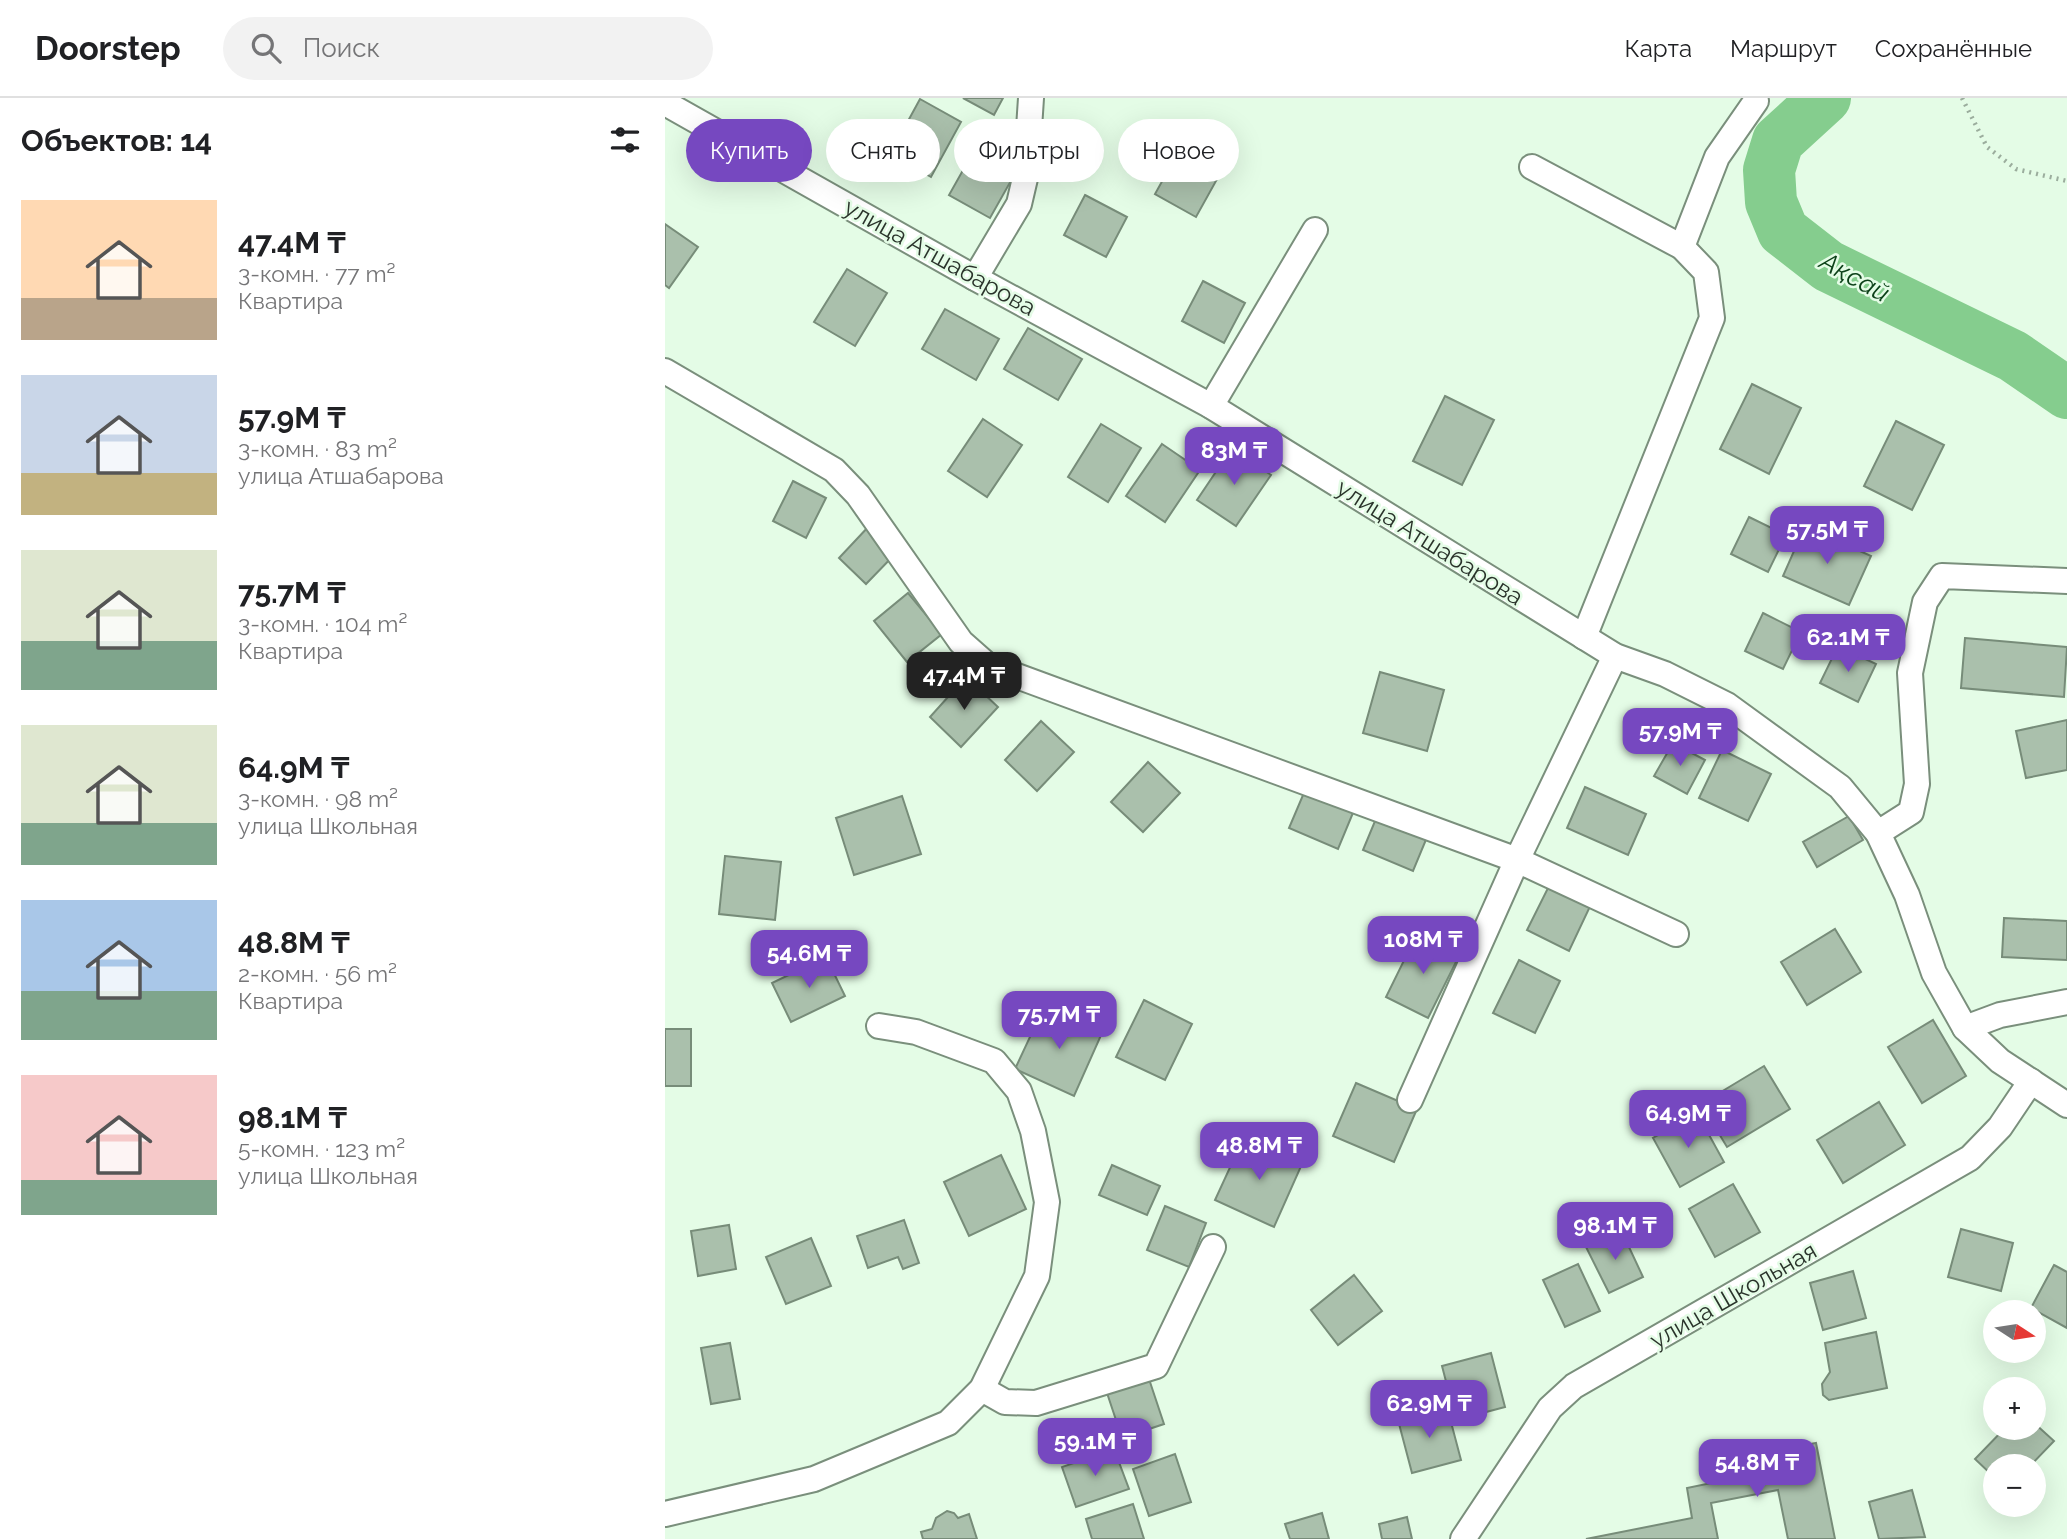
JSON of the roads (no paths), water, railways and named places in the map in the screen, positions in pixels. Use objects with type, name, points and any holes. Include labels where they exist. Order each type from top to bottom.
[{"type":"street","points":[[975,278],[1019,204],[1025,174],[1031,98]]},
{"type":"street","points":[[1682,247],[1717,157],[1756,101]]},
{"type":"street","name":"улица Атшабарова","points":[[679,105],[975,278],[1211,406],[1615,656],[1665,674],[1727,705],[1840,788],[1878,833],[1907,895],[1934,973],[1965,1028],[2000,1061],[2067,1105]]},
{"type":"street","points":[[1532,167],[1682,247],[1706,272],[1712,318],[1584,637]]},
{"type":"street","points":[[1211,406],[1315,230]]},
{"type":"street","points":[[665,371],[834,470],[858,495],[961,642],[987,665],[1517,860],[1676,934]]},
{"type":"street","points":[[1878,833],[1912,812],[1917,784],[1910,673],[1925,602],[1942,576],[2067,581]]},
{"type":"street","points":[[1410,1100],[1517,860],[1615,656]]},
{"type":"street","points":[[1965,1028],[2000,1015],[2067,1002]]},
{"type":"street","points":[[665,1514],[814,1479],[948,1423],[982,1389],[1037,1276],[1047,1202],[1033,1131],[1019,1091],[994,1061],[916,1032],[879,1026]]},
{"type":"street","name":"улица Школьная","points":[[1463,1539],[1550,1408],[1574,1386],[1970,1158],[2000,1127],[2031,1081]]},
{"type":"street","points":[[982,1389],[1005,1402],[1036,1403],[1156,1366],[1213,1247]]},
{"type":"waterway","name":"Ақсай","points":[[1825,98],[1778,141],[1769,170],[1771,202],[1783,231],[1828,266],[2013,356],[2067,393]]}]
